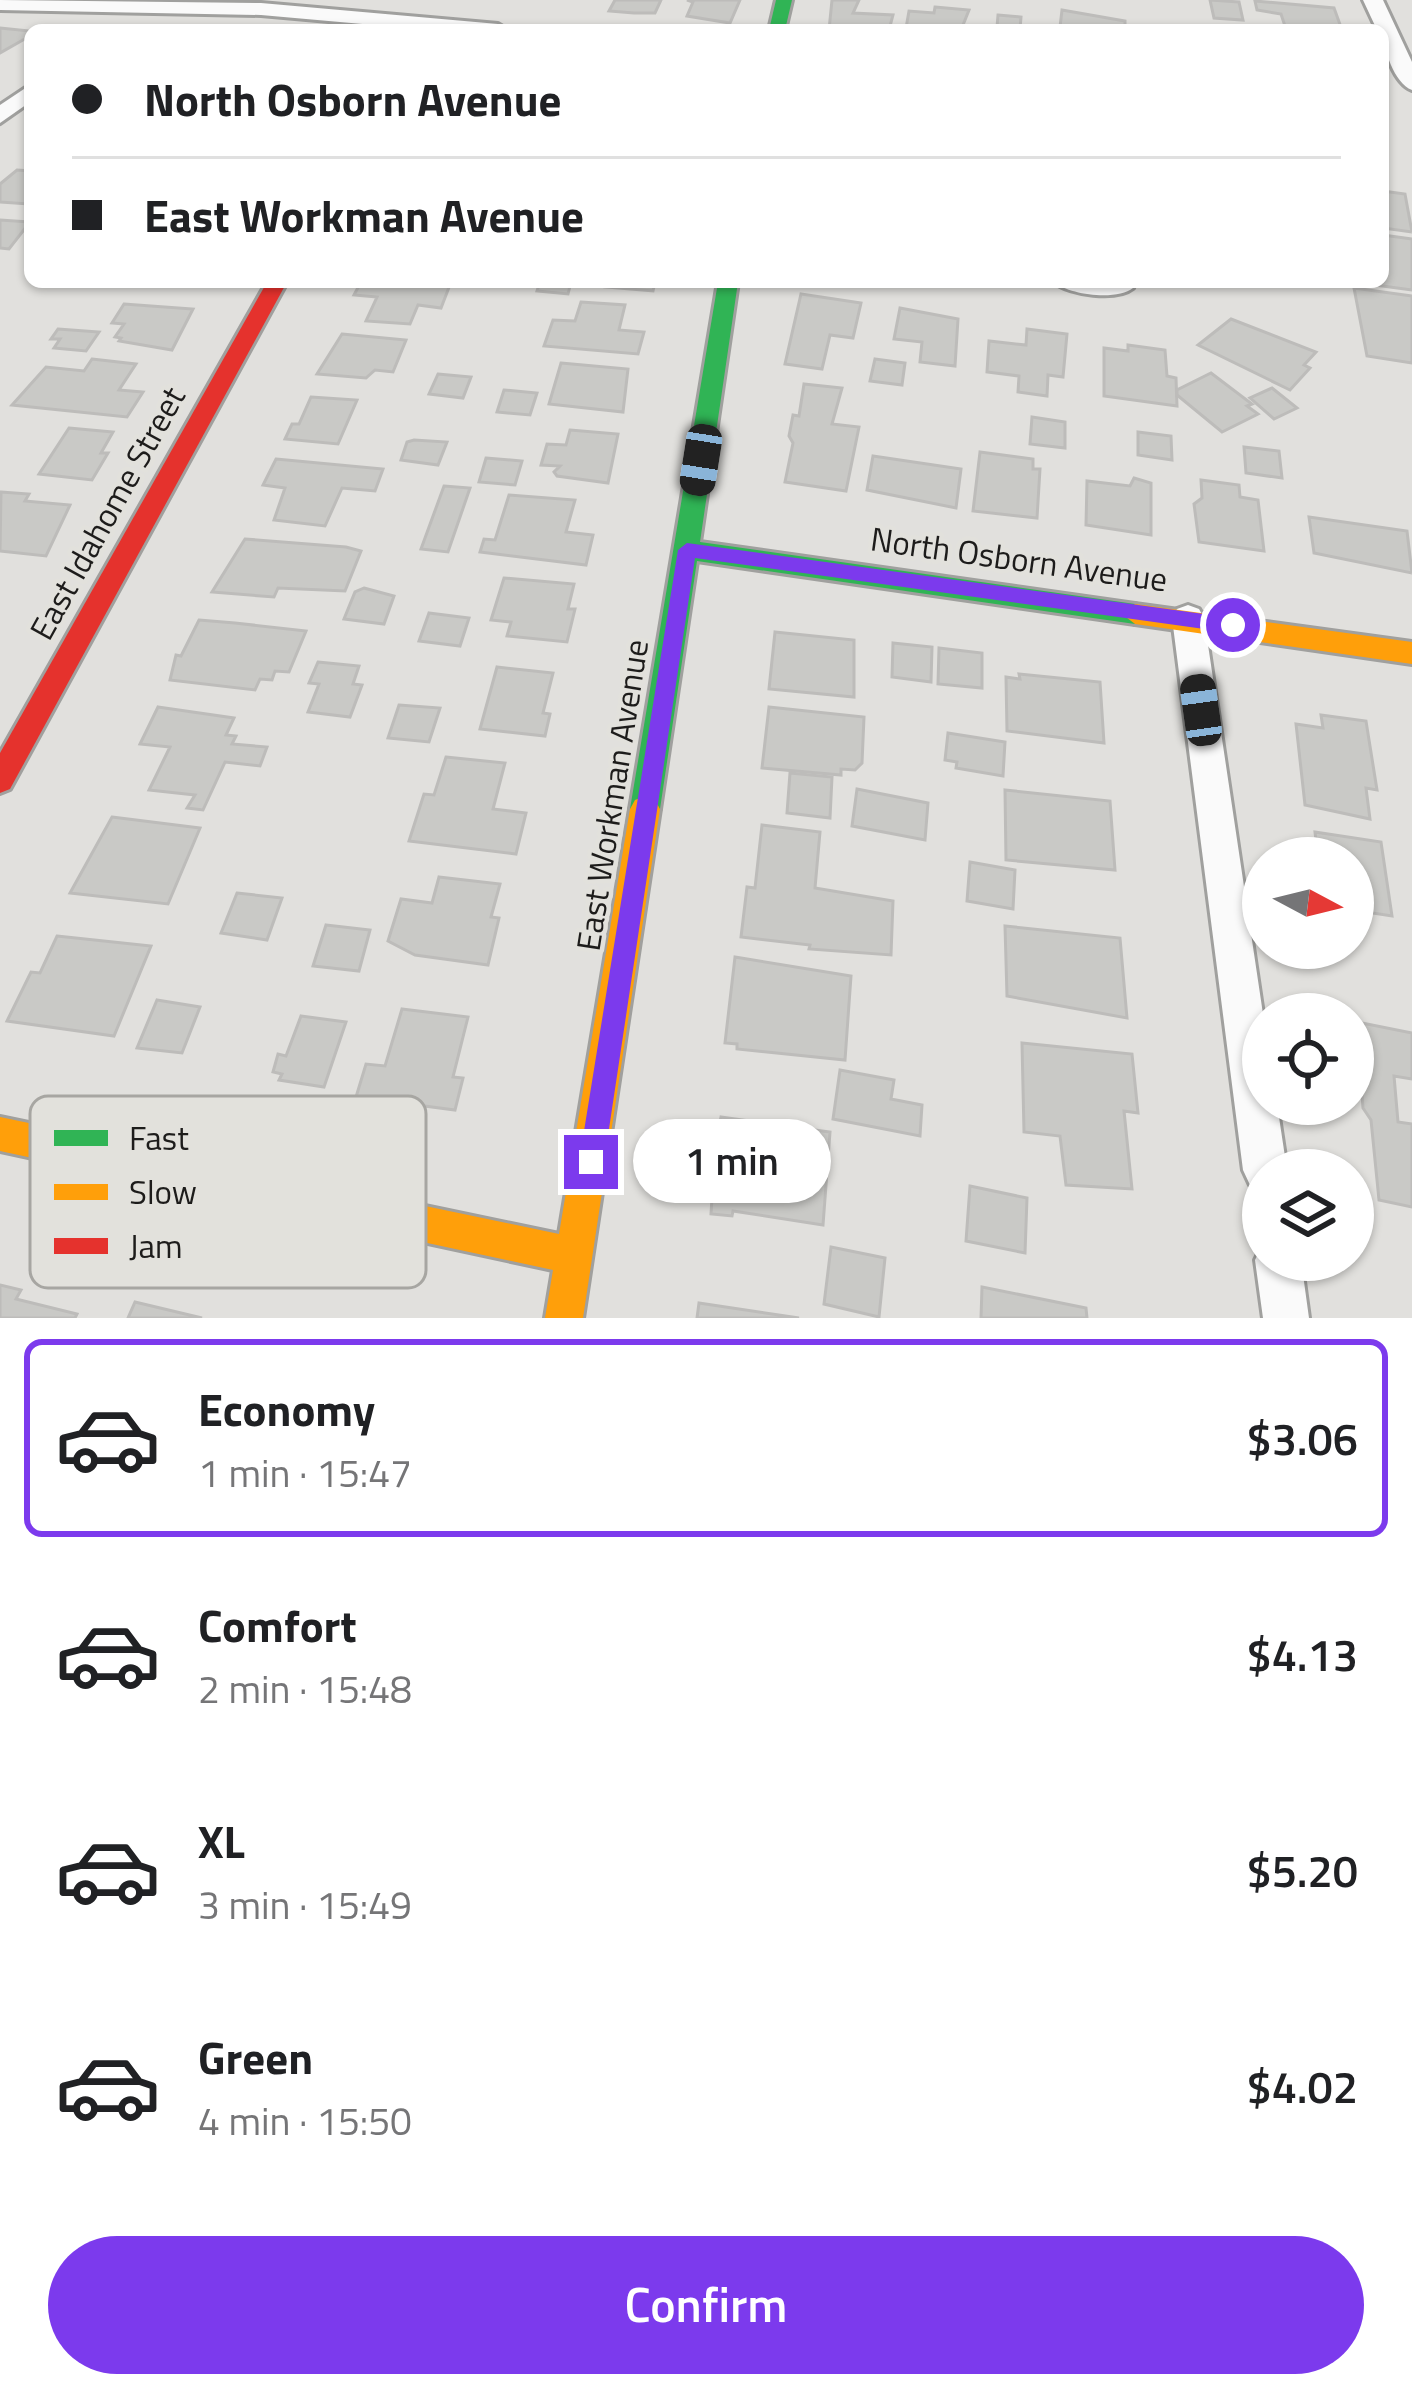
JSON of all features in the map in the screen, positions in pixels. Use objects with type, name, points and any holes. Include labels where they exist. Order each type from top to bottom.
[{"type":"street","points":[[0,4],[260,9],[401,24]]},
{"type":"street","points":[[104,24],[119,8]]},
{"type":"street","points":[[1389,34],[1412,84]]},
{"type":"street","points":[[0,116],[24,96]]},
{"type":"street","name":"East Idahome Street","points":[[0,779],[275,288]]},
{"type":"street","name":"East Workman Avenue","points":[[564,1318],[727,288]]},
{"type":"street","name":"North Osborn Avenue","points":[[687,550],[1412,652]]},
{"type":"street","points":[[1188,618],[1262,1149]]},
{"type":"street","points":[[0,1134],[30,1140]]},
{"type":"street","points":[[426,1224],[576,1256]]},
{"type":"street","points":[[1281,1281],[1286,1318]]},
{"type":"building","points":[[615,0],[661,0],[655,13],[634,13],[609,11]]},
{"type":"building","points":[[687,0],[740,0],[730,23],[687,16],[693,2]]},
{"type":"building","points":[[832,0],[859,0],[853,13],[893,15],[891,24],[830,24]]},
{"type":"building","points":[[1210,0],[1239,2],[1243,20],[1214,18]]},
{"type":"building","points":[[1255,1],[1334,8],[1340,24],[1284,24],[1281,14],[1257,10]]},
{"type":"building","points":[[935,7],[969,10],[963,24],[907,24],[909,11],[934,13]]},
{"type":"building","points":[[1062,10],[1125,21],[1125,24],[1060,24]]},
{"type":"building","points":[[998,15],[1021,17],[1020,24],[997,24]]},
{"type":"building","points":[[0,28],[24,30],[24,39],[0,53]]},
{"type":"building","points":[[17,170],[24,171],[24,204],[0,202],[0,184]]},
{"type":"building","points":[[1389,192],[1405,194],[1412,232],[1389,229]]},
{"type":"building","points":[[0,220],[24,222],[24,230],[9,249],[0,248]]},
{"type":"building","points":[[1389,236],[1412,239],[1412,290],[1389,287]]},
{"type":"building","points":[[358,288],[449,288],[441,308],[418,305],[410,324],[366,321],[377,297],[354,295]]},
{"type":"building","points":[[538,288],[570,288],[568,294]]},
{"type":"building","points":[[1354,288],[1412,296],[1412,363],[1367,356]]},
{"type":"building","points":[[801,294],[861,303],[853,338],[830,335],[822,369],[785,364]]},
{"type":"building","points":[[581,302],[625,305],[619,330],[644,332],[638,354],[544,346],[553,320],[575,321]]},
{"type":"building","points":[[124,304],[193,309],[172,350],[119,341],[115,337],[124,324],[112,323]]},
{"type":"building","points":[[900,308],[958,319],[955,366],[920,362],[922,342],[894,339]]},
{"type":"building","points":[[1231,319],[1316,352],[1304,365],[1310,368],[1290,390],[1198,345]]},
{"type":"building","points":[[58,329],[99,332],[86,351],[54,348],[60,339],[51,339]]},
{"type":"building","points":[[1027,329],[1067,334],[1063,377],[1048,375],[1047,396],[1018,392],[1019,376],[987,372],[989,341],[1026,345]]},
{"type":"building","points":[[342,334],[406,340],[393,372],[375,370],[366,378],[317,374]]},
{"type":"building","points":[[1128,345],[1165,350],[1167,376],[1176,378],[1177,406],[1104,396],[1104,348],[1128,351]]},
{"type":"building","points":[[92,359],[136,364],[119,390],[143,392],[127,417],[12,405],[46,367],[84,371]]},
{"type":"building","points":[[875,359],[905,363],[902,385],[870,381]]},
{"type":"building","points":[[561,363],[628,369],[623,412],[549,404]]},
{"type":"building","points":[[1211,373],[1258,414],[1222,432],[1177,395],[1177,390]]},
{"type":"building","points":[[438,374],[471,377],[463,398],[429,394]]},
{"type":"building","points":[[804,384],[842,388],[832,424],[859,427],[846,491],[785,482],[793,415],[799,416]]},
{"type":"building","points":[[1272,388],[1297,408],[1274,419],[1250,398]]},
{"type":"building","points":[[504,390],[537,393],[530,415],[497,412]]},
{"type":"building","points":[[311,397],[357,400],[338,444],[285,439],[292,424],[299,424]]},
{"type":"building","points":[[1032,417],[1065,422],[1065,448],[1030,444]]},
{"type":"building","points":[[69,428],[113,432],[101,453],[108,453],[92,480],[39,474]]},
{"type":"building","points":[[570,430],[618,434],[608,483],[557,476],[554,472],[560,466],[541,465],[547,444],[566,445]]},
{"type":"building","points":[[1138,432],[1171,436],[1172,460],[1138,455]]},
{"type":"building","points":[[407,442],[447,442],[438,465],[401,460]]},
{"type":"building","points":[[1244,447],[1279,451],[1282,478],[1246,473]]},
{"type":"building","points":[[980,452],[1033,459],[1033,469],[1040,469],[1037,518],[973,511]]},
{"type":"building","points":[[873,456],[961,469],[956,508],[867,490]]},
{"type":"building","points":[[486,458],[522,461],[515,485],[479,482]]},
{"type":"building","points":[[276,459],[383,469],[375,491],[342,488],[325,526],[274,520],[285,488],[263,485]]},
{"type":"building","points":[[1134,478],[1151,483],[1151,535],[1086,525],[1087,481],[1130,486]]},
{"type":"building","points":[[1201,480],[1239,485],[1240,497],[1258,500],[1264,551],[1199,542],[1194,504],[1202,498]]},
{"type":"building","points":[[444,486],[470,488],[448,552],[421,549]]},
{"type":"building","points":[[1,492],[29,494],[25,501],[70,505],[46,556],[0,551]]},
{"type":"building","points":[[509,495],[575,500],[566,532],[593,535],[586,565],[480,552],[484,539],[495,540]]},
{"type":"building","points":[[1309,517],[1407,531],[1412,573],[1314,553]]},
{"type":"building","points":[[245,539],[361,551],[345,591],[278,588],[274,597],[212,592]]},
{"type":"building","points":[[504,578],[574,584],[568,609],[575,609],[567,642],[507,636],[511,622],[491,620]]},
{"type":"building","points":[[364,588],[394,596],[384,624],[344,619],[355,592]]},
{"type":"building","points":[[429,613],[469,618],[460,646],[419,641]]},
{"type":"building","points":[[199,620],[306,631],[289,672],[275,671],[272,680],[260,679],[255,690],[170,680],[176,655],[181,656]]},
{"type":"building","points":[[775,632],[854,640],[854,697],[769,689]]},
{"type":"building","points":[[893,643],[932,647],[931,682],[892,677]]},
{"type":"building","points":[[939,648],[982,653],[982,688],[938,684]]},
{"type":"building","points":[[318,662],[359,666],[353,684],[362,685],[350,717],[308,712],[319,684],[309,683]]},
{"type":"building","points":[[497,667],[553,673],[543,713],[550,714],[545,736],[480,729]]},
{"type":"building","points":[[1019,674],[1100,682],[1104,743],[1007,731],[1006,677],[1020,679]]},
{"type":"building","points":[[399,705],[440,708],[429,742],[388,738]]},
{"type":"building","points":[[158,707],[234,718],[226,735],[236,736],[232,744],[267,747],[260,766],[225,762],[203,810],[187,808],[195,795],[149,790],[170,747],[140,744]]},
{"type":"building","points":[[769,707],[864,717],[862,763],[855,770],[841,769],[841,775],[762,768]]},
{"type":"building","points":[[1321,715],[1366,721],[1377,790],[1366,788],[1370,819],[1305,805],[1296,724],[1323,728]]},
{"type":"building","points":[[948,733],[1005,742],[1003,776],[956,768],[957,762],[945,760]]},
{"type":"building","points":[[446,757],[505,763],[493,809],[526,813],[516,854],[409,841],[424,794],[434,795]]},
{"type":"building","points":[[790,773],[832,777],[830,818],[787,813]]},
{"type":"building","points":[[857,789],[928,803],[925,840],[852,826]]},
{"type":"building","points":[[1005,790],[1110,801],[1115,870],[1006,860]]},
{"type":"building","points":[[112,817],[200,828],[168,904],[70,893]]},
{"type":"building","points":[[762,825],[820,832],[815,888],[893,901],[891,955],[809,949],[810,945],[741,937],[747,887],[755,888]]},
{"type":"building","points":[[1374,841],[1381,842],[1392,916],[1374,913]]},
{"type":"building","points":[[970,862],[1015,870],[1013,909],[967,901]]},
{"type":"building","points":[[439,877],[500,884],[491,917],[499,918],[488,965],[415,955],[388,941],[401,899],[432,903]]},
{"type":"building","points":[[237,893],[282,898],[267,940],[221,933]]},
{"type":"building","points":[[326,925],[370,930],[359,971],[313,966]]},
{"type":"building","points":[[1005,926],[1120,938],[1127,1018],[1007,996]]},
{"type":"building","points":[[57,936],[151,946],[114,1036],[7,1021],[31,972],[40,973]]},
{"type":"building","points":[[735,957],[851,976],[845,1060],[737,1049],[737,1044],[725,1043]]},
{"type":"building","points":[[157,1000],[200,1007],[182,1053],[137,1048]]},
{"type":"building","points":[[402,1009],[468,1017],[453,1077],[463,1078],[455,1110],[426,1106],[426,1096],[356,1096],[366,1064],[385,1066]]},
{"type":"building","points":[[301,1016],[346,1022],[324,1087],[279,1080],[282,1074],[273,1072],[278,1054],[286,1056]]},
{"type":"building","points":[[1374,1025],[1412,1033],[1412,1079],[1394,1076],[1398,1122],[1412,1124],[1412,1207],[1379,1200],[1374,1149]]},
{"type":"building","points":[[1022,1043],[1132,1054],[1138,1113],[1124,1111],[1132,1189],[1066,1185],[1060,1136],[1024,1132]]},
{"type":"building","points":[[840,1070],[894,1080],[891,1099],[922,1105],[920,1136],[833,1119]]},
{"type":"building","points":[[721,1117],[830,1132],[823,1225],[733,1211],[732,1216],[711,1214],[713,1182],[708,1182]]},
{"type":"building","points":[[970,1186],[1027,1198],[1025,1253],[966,1241]]},
{"type":"building","points":[[831,1247],[885,1258],[879,1317],[824,1304]]},
{"type":"building","points":[[0,1285],[21,1290],[16,1299],[77,1314],[75,1318],[0,1318]]},
{"type":"building","points":[[982,1287],[1086,1308],[1087,1318],[981,1318]]},
{"type":"building","points":[[135,1302],[202,1318],[128,1318]]},
{"type":"building","points":[[699,1303],[799,1318],[697,1318]]},
{"type":"traffic: fast","points":[[778,24],[784,0]]},
{"type":"traffic: fast","points":[[645,809],[727,288]]},
{"type":"traffic: fast","points":[[687,550],[1135,614]]},
{"type":"traffic: slow","points":[[1135,614],[1412,653]]},
{"type":"traffic: slow","points":[[564,1318],[645,809]]},
{"type":"traffic: slow","points":[[0,1134],[30,1140]]},
{"type":"traffic: slow","points":[[426,1224],[576,1256]]},
{"type":"traffic: jam","points":[[0,780],[274,288]]},
{"type":"route","points":[[591,1162],[687,550],[1233,625]]}]
